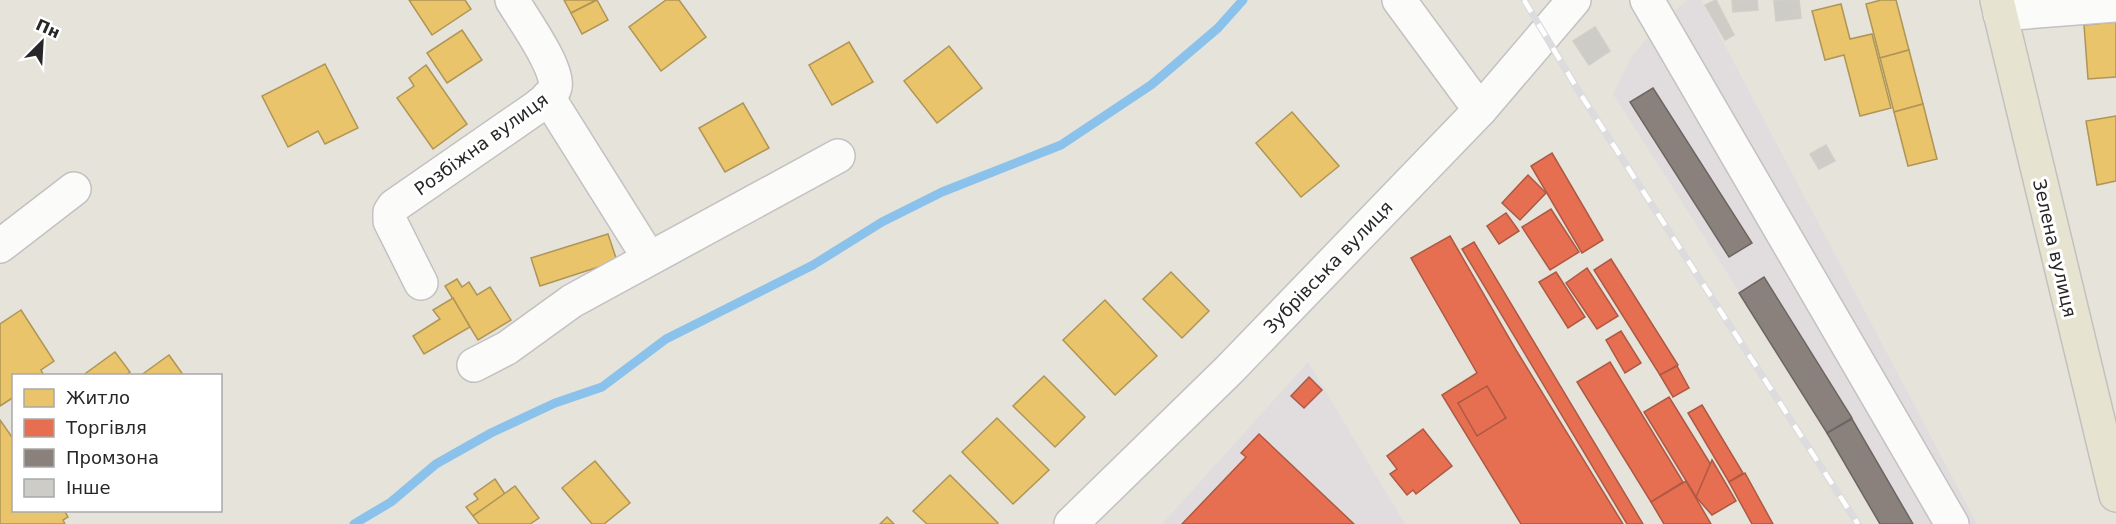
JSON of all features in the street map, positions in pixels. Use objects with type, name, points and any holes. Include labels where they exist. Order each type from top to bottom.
[{"type":"main road","name":"Зелена вулиця","points":[[1999,7],[2116,495]]},
{"type":"street","name":"Розбіжна вулиця","points":[[421,283],[390,221],[390,212],[394,206],[552,94],[556,80],[512,0]]},
{"type":"street","points":[[1400,0],[1480,110]]},
{"type":"street","name":"Зубрівська вулиця","points":[[1071,524],[1229,370],[1480,110],[1574,0]]},
{"type":"street","points":[[1647,0],[1952,524]]},
{"type":"street","points":[[1999,7],[2116,5]]},
{"type":"street","points":[[548,97],[649,258]]},
{"type":"street","points":[[474,365],[507,348],[572,300],[838,156]]},
{"type":"street","points":[[0,246],[74,189]]},
{"type":"shaded area","points":[[1687,0],[1701,0],[1977,524],[1887,524],[1613,94],[1631,57],[1660,23]]},
{"type":"shaded area","points":[[1308,362],[1405,524],[1162,524]]},
{"type":"building: Житло","points":[[409,0],[465,0],[471,9],[432,35]]},
{"type":"building: Житло","points":[[564,0],[596,0],[571,13]]},
{"type":"building: Житло","points":[[597,0],[608,20],[582,34],[571,13]]},
{"type":"building: Житло","points":[[666,0],[679,0],[706,37],[661,71],[629,27]]},
{"type":"building: Житло","points":[[1881,0],[1896,0],[1909,50],[1880,58],[1866,4]]},
{"type":"building: Житло","points":[[1841,4],[1850,39],[1872,34],[1891,108],[1860,116],[1844,55],[1825,60],[1812,11]]},
{"type":"building: Житло","points":[[2116,22],[2116,77],[2088,79],[2084,25]]},
{"type":"building: Житло","points":[[462,30],[482,60],[447,83],[427,53]]},
{"type":"building: Житло","points":[[849,42],[873,82],[832,105],[809,65]]},
{"type":"building: Житло","points":[[949,46],[982,88],[937,123],[904,81]]},
{"type":"building: Житло","points":[[1909,50],[1923,104],[1894,112],[1880,58]]},
{"type":"building: Житло","points":[[325,64],[358,128],[325,144],[318,131],[288,147],[262,96]]},
{"type":"building: Житло","points":[[426,65],[467,124],[433,149],[397,98],[414,86],[409,78]]},
{"type":"building: Житло","points":[[743,103],[769,148],[725,172],[699,128]]},
{"type":"building: Житло","points":[[1923,104],[1937,159],[1908,166],[1894,112]]},
{"type":"building: Житло","points":[[1292,112],[1339,166],[1301,197],[1256,143]]},
{"type":"building: Житло","points":[[2116,116],[2116,181],[2097,185],[2086,121]]},
{"type":"building: Житло","points":[[608,234],[617,261],[540,286],[531,258]]},
{"type":"building: Житло","points":[[1171,272],[1209,311],[1182,338],[1143,299]]},
{"type":"building: Житло","points":[[457,279],[462,287],[469,282],[477,295],[490,287],[511,320],[478,340],[445,286]]},
{"type":"building: Житло","points":[[453,298],[470,327],[424,354],[413,336],[440,319],[433,310]]},
{"type":"building: Житло","points":[[1105,300],[1157,356],[1115,395],[1063,340]]},
{"type":"building: Житло","points":[[21,310],[54,361],[41,370],[43,374],[12,374],[12,398],[0,406],[0,324]]},
{"type":"building: Житло","points":[[115,352],[130,372],[128,374],[85,374]]},
{"type":"building: Житло","points":[[169,355],[183,374],[143,374]]},
{"type":"building: Житло","points":[[1044,376],[1085,417],[1055,447],[1013,406]]},
{"type":"building: Житло","points":[[997,418],[1049,470],[1013,504],[962,452]]},
{"type":"building: Житло","points":[[0,420],[12,437],[12,512],[65,512],[68,517],[63,520],[65,524],[0,524]]},
{"type":"building: Житло","points":[[595,461],[630,503],[604,524],[592,524],[562,488]]},
{"type":"building: Житло","points":[[950,475],[997,524],[927,524],[913,511]]},
{"type":"building: Житло","points":[[495,479],[505,494],[473,516],[466,507],[478,499],[474,494]]},
{"type":"building: Житло","points":[[515,486],[539,518],[530,524],[479,524],[473,516]]},
{"type":"building: Житло","points":[[887,517],[894,524],[880,524]]},
{"type":"building: Торгівля","points":[[1552,153],[1603,240],[1582,253],[1531,166]]},
{"type":"building: Торгівля","points":[[1528,175],[1546,193],[1520,220],[1502,203]]},
{"type":"building: Торгівля","points":[[1551,209],[1579,252],[1550,270],[1522,227]]},
{"type":"building: Торгівля","points":[[1506,213],[1519,231],[1499,244],[1487,226]]},
{"type":"building: Торгівля","points":[[1450,236],[1516,350],[1623,524],[1521,524],[1442,395],[1477,373],[1411,258]]},
{"type":"building: Торгівля","points":[[1474,242],[1643,524],[1627,524],[1462,249]]},
{"type":"building: Торгівля","points":[[1611,259],[1678,365],[1660,375],[1594,270]]},
{"type":"building: Торгівля","points":[[1587,268],[1618,316],[1597,329],[1566,283]]},
{"type":"building: Торгівля","points":[[1556,272],[1585,317],[1568,328],[1539,282]]},
{"type":"building: Торгівля","points":[[1621,331],[1641,363],[1625,373],[1606,340]]},
{"type":"building: Торгівля","points":[[1610,362],[1683,482],[1651,502],[1577,382]]},
{"type":"building: Торгівля","points":[[1677,366],[1689,388],[1673,397],[1660,375]]},
{"type":"building: Торгівля","points":[[1309,377],[1322,390],[1304,408],[1291,396]]},
{"type":"building: Торгівля","points":[[1487,386],[1506,418],[1477,436],[1458,403]]},
{"type":"building: Торгівля","points":[[1669,397],[1721,481],[1696,497],[1644,412]]},
{"type":"building: Торгівля","points":[[1702,405],[1743,473],[1729,482],[1688,413]]},
{"type":"building: Торгівля","points":[[1423,429],[1452,466],[1416,494],[1413,490],[1407,495],[1390,474],[1397,469],[1387,456]]},
{"type":"building: Торгівля","points":[[1259,434],[1354,524],[1182,524],[1246,457],[1241,453]]},
{"type":"building: Торгівля","points":[[1712,460],[1736,501],[1712,515],[1696,497]]},
{"type":"building: Торгівля","points":[[1745,473],[1773,524],[1752,524],[1729,482]]},
{"type":"building: Торгівля","points":[[1686,481],[1711,524],[1664,524],[1651,502]]},
{"type":"building: Промзона","points":[[1653,88],[1752,243],[1729,257],[1630,102]]},
{"type":"building: Промзона","points":[[1764,277],[1852,418],[1827,433],[1739,293]]},
{"type":"building: Промзона","points":[[1852,419],[1913,524],[1880,524],[1827,433]]},
{"type":"building: Інше","points":[[1716,0],[1734,35],[1725,40],[1705,5]]},
{"type":"building: Інше","points":[[1732,0],[1757,0],[1758,10],[1733,12]]},
{"type":"building: Інше","points":[[1799,0],[1801,18],[1776,21],[1774,1]]},
{"type":"building: Інше","points":[[1595,27],[1610,51],[1589,65],[1573,41]]},
{"type":"building: Інше","points":[[1826,145],[1835,161],[1819,169],[1810,154]]},
{"type":"waterway","points":[[354,524],[391,502],[436,464],[491,433],[555,403],[602,387],[666,339],[813,265],[882,222],[942,192],[1061,145],[1151,85],[1218,28],[1243,0]]},
{"type":"railway","points":[[1524,0],[1581,95],[1858,524]]}]
